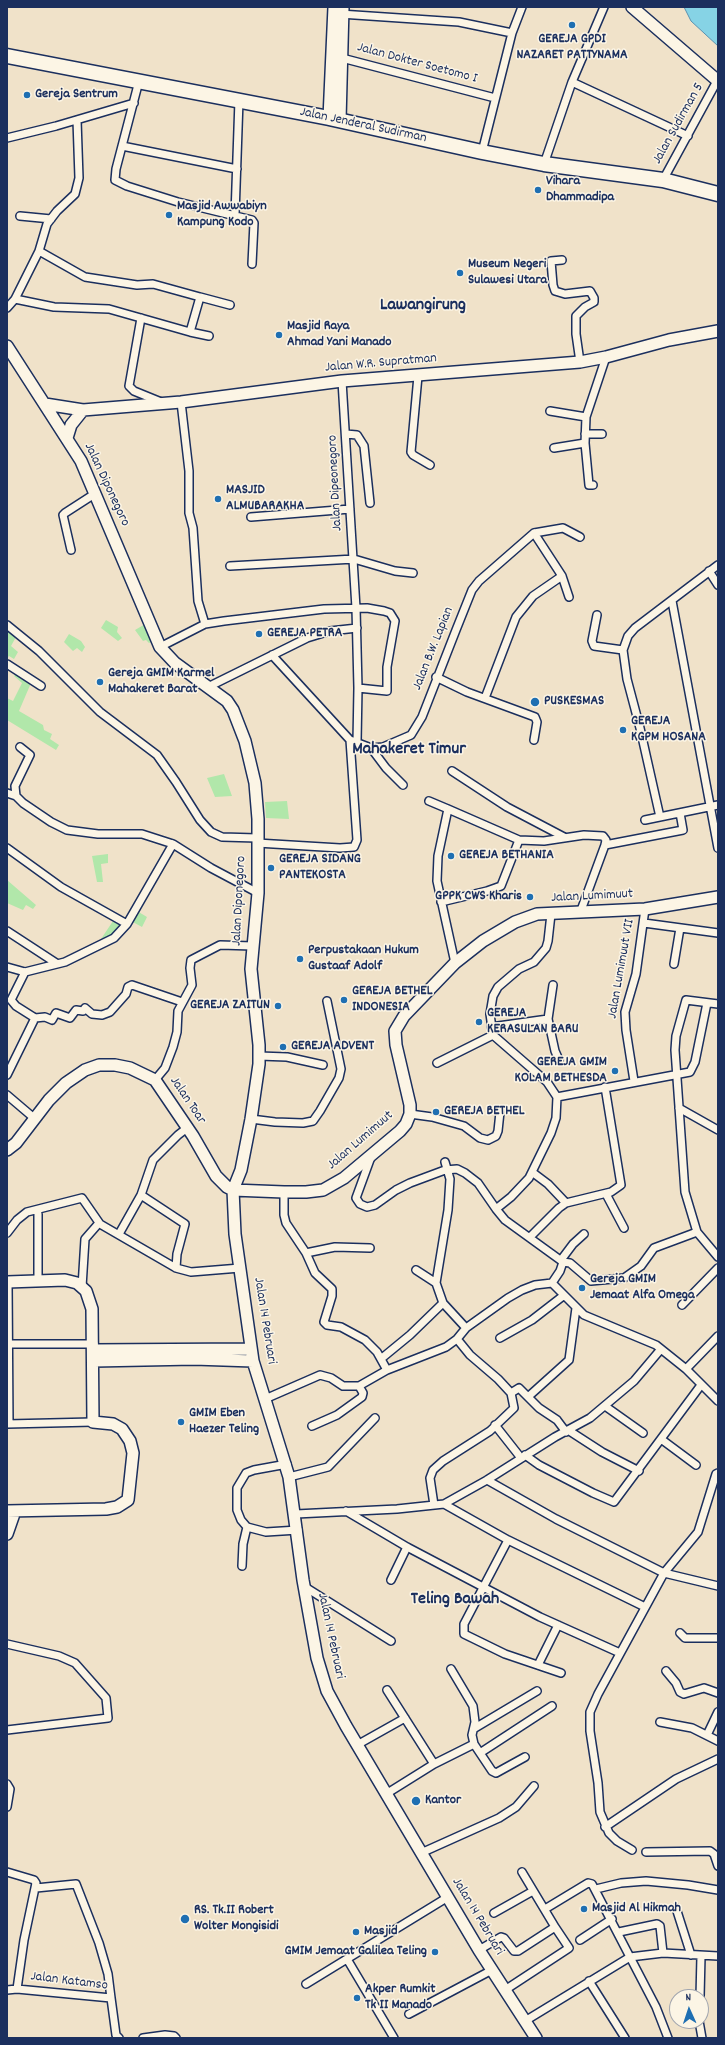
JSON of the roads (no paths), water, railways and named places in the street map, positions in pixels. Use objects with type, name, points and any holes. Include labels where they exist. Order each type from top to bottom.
[{"type":"highway","name":"Jalan Jenderal Sudirman","points":[[7,56],[335,119],[482,152],[544,164],[663,180],[718,194]]},
{"type":"street","points":[[482,152],[512,32],[522,7]]},
{"type":"street","points":[[544,164],[572,82],[604,7]]},
{"type":"street","points":[[632,7],[718,81]]},
{"type":"street","points":[[335,119],[338,10],[459,22],[512,32]]},
{"type":"street","name":"Jalan Dokter Soetomo I","points":[[336,57],[495,98]]},
{"type":"street","points":[[139,81],[116,169],[115,180],[127,186],[178,202],[244,217],[254,222],[252,264]]},
{"type":"street","name":"Jalan Sudirman 5","points":[[663,180],[718,81]]},
{"type":"street","points":[[572,82],[688,136]]},
{"type":"street","points":[[235,215],[238,100]]},
{"type":"street","points":[[7,138],[28,134],[134,103]]},
{"type":"street","points":[[7,308],[15,299],[39,251],[47,224],[75,194],[79,178],[77,120]]},
{"type":"street","points":[[122,146],[237,169]]},
{"type":"street","points":[[20,216],[51,220]]},
{"type":"street","points":[[39,251],[85,277],[132,284],[153,284],[230,305]]},
{"type":"street","points":[[562,260],[551,261],[555,292],[565,294],[590,291],[594,298],[594,302],[585,307],[576,316],[576,334],[580,362]]},
{"type":"street","points":[[190,332],[200,297]]},
{"type":"street","points":[[15,299],[54,307],[109,309],[209,336]]},
{"type":"street","points":[[141,318],[128,386],[134,391],[163,403]]},
{"type":"street","name":"Jalan W.R. Supratman","points":[[45,404],[82,410],[181,402],[342,381],[580,362],[606,357],[669,340],[718,332]]},
{"type":"street","name":"Jalan Diponegoro","points":[[7,346],[81,461],[96,493],[160,647],[175,663],[210,686],[227,701],[233,710],[243,735],[255,783],[258,893],[253,946],[252,984],[259,1056],[251,1119],[241,1170],[234,1190]]},
{"type":"street","points":[[593,485],[589,485],[584,434],[586,417],[606,357]]},
{"type":"street","points":[[418,376],[411,452],[413,455],[430,465]]},
{"type":"street","name":"Jalan Dipeonegoro","points":[[257,840],[325,849],[355,846],[357,837],[353,741],[358,688],[357,628],[354,558],[342,381]]},
{"type":"street","points":[[181,402],[189,471],[190,513],[193,528],[198,601],[205,624]]},
{"type":"street","points":[[67,438],[71,425],[82,410]]},
{"type":"street","points":[[550,411],[586,417]]},
{"type":"street","points":[[346,434],[358,435],[364,446],[370,503]]},
{"type":"street","points":[[584,434],[602,434]]},
{"type":"street","points":[[554,448],[585,442]]},
{"type":"street","points":[[71,550],[63,516],[64,513],[96,493]]},
{"type":"street","points":[[251,517],[350,509]]},
{"type":"street","points":[[569,597],[562,576],[534,533],[563,528],[580,537]]},
{"type":"street","name":"Jalan B.W. Lapian","points":[[371,748],[383,746],[411,735],[422,717],[436,677],[472,590],[479,581],[534,533]]},
{"type":"street","points":[[230,566],[354,558],[395,571],[413,573]]},
{"type":"street","points":[[660,817],[624,668],[622,650],[628,636],[635,628],[718,565]]},
{"type":"street","points":[[709,571],[718,585]]},
{"type":"street","points":[[484,698],[516,617],[533,596],[562,576]]},
{"type":"street","points":[[672,601],[715,805],[718,848]]},
{"type":"street","points":[[160,647],[205,624],[324,608],[356,608],[390,613],[395,621],[387,667],[387,691],[358,688]]},
{"type":"street","points":[[597,615],[592,641],[594,646],[622,650]]},
{"type":"street","points":[[7,625],[39,651],[100,712],[157,756],[176,782],[200,820],[211,832],[222,837],[257,840]]},
{"type":"street","points":[[210,686],[307,638],[330,631],[357,628]]},
{"type":"street","points":[[272,655],[353,741],[371,748],[386,768],[403,785]]},
{"type":"street","points":[[7,664],[41,686]]},
{"type":"street","points":[[436,677],[484,698],[535,717],[537,722],[534,740]]},
{"type":"street","points":[[16,796],[15,786],[30,755],[20,747]]},
{"type":"street","points":[[452,771],[507,807],[564,837]]},
{"type":"street","points":[[7,793],[16,796],[23,803],[51,822],[67,830],[98,834],[133,833],[162,839],[173,844],[211,868],[258,893]]},
{"type":"street","points":[[429,802],[519,840],[544,841],[564,837],[600,835],[606,839],[580,912]]},
{"type":"street","points":[[645,820],[715,805]]},
{"type":"street","points":[[448,809],[437,864],[437,881],[455,963]]},
{"type":"street","points":[[605,845],[683,830],[680,813]]},
{"type":"street","points":[[441,902],[487,892],[500,886],[519,840]]},
{"type":"street","points":[[7,967],[25,972],[65,962],[108,943],[127,924],[173,844]]},
{"type":"street","points":[[7,848],[56,885],[127,924]]},
{"type":"street","name":"Jalan Lumimuut","points":[[234,1190],[310,1192],[329,1187],[372,1155],[400,1131],[410,1114],[406,1087],[396,1045],[395,1031],[404,1016],[455,963],[483,941],[515,922],[537,914],[645,909],[718,896]]},
{"type":"street","name":"Jalan Lumimuut VII","points":[[634,1081],[626,1030],[625,1012],[636,974],[645,909]]},
{"type":"street","points":[[496,1209],[524,1185],[532,1172],[554,1123],[558,1107],[557,1096],[547,1082],[493,1035],[490,1014],[493,996],[505,981],[519,969],[534,962],[543,953],[548,941],[551,914]]},
{"type":"street","points":[[644,923],[718,933]]},
{"type":"street","points":[[674,964],[680,928]]},
{"type":"street","points":[[7,931],[56,964]]},
{"type":"street","points":[[155,1080],[170,1058],[177,1032],[177,1016],[182,1002],[192,985],[190,968],[191,960],[220,945],[253,946]]},
{"type":"street","points":[[25,972],[11,1000],[16,1006],[34,1018],[44,1017],[52,1020],[56,1013],[70,1018],[76,1010],[83,1011],[85,1008],[92,1014],[102,1015],[110,1012],[126,994],[128,987],[132,985],[182,1002]]},
{"type":"street","points":[[553,985],[548,1019],[555,1051],[559,1060]]},
{"type":"street","points":[[718,1004],[686,1000],[676,1036],[675,1074],[685,1192],[696,1232],[718,1257]]},
{"type":"street","points":[[251,1119],[293,1123],[308,1122],[316,1118],[339,1078],[341,1069],[327,1001]]},
{"type":"street","points":[[557,1096],[690,1072],[692,1069],[707,1003]]},
{"type":"street","points":[[7,1074],[34,1018]]},
{"type":"street","points":[[491,1027],[548,1019]]},
{"type":"street","points":[[437,1063],[493,1035]]},
{"type":"street","points":[[259,1056],[287,1057],[323,1065]]},
{"type":"street","name":"Jalan Toar","points":[[7,1150],[16,1143],[34,1118],[66,1083],[85,1070],[99,1064],[115,1065],[130,1068],[155,1080],[187,1128],[216,1176],[221,1182],[234,1190]]},
{"type":"street","points":[[530,1238],[559,1208],[566,1204],[606,1194],[619,1188],[622,1181],[605,1087]]},
{"type":"street","points":[[7,1095],[34,1118]]},
{"type":"street","points":[[679,1108],[718,1130]]},
{"type":"street","points":[[410,1114],[432,1117],[464,1126],[480,1138],[488,1140],[496,1136],[500,1112]]},
{"type":"street","points":[[119,1234],[140,1196],[153,1160],[187,1128]]},
{"type":"street","points":[[372,1155],[356,1198],[360,1204],[367,1207],[375,1205],[396,1190],[448,1169],[461,1170],[478,1183],[505,1220],[562,1261],[570,1263],[591,1282],[624,1278],[641,1266],[654,1248],[696,1232]]},
{"type":"street","points":[[445,1162],[450,1179],[448,1210],[436,1283],[443,1303],[466,1328]]},
{"type":"street","points":[[532,1172],[548,1184],[566,1204]]},
{"type":"street","name":"Jalan 14 Pebruari","points":[[234,1190],[235,1234],[253,1361],[287,1464],[296,1514],[304,1587],[312,1637],[323,1681],[357,1745],[421,1853],[479,1950],[536,2038]]},
{"type":"street","points":[[284,1192],[284,1215],[286,1223],[306,1252],[315,1273],[332,1289],[332,1296],[324,1322],[327,1325],[341,1327],[360,1337],[371,1345],[382,1358],[388,1370]]},
{"type":"street","points":[[606,1194],[624,1228]]},
{"type":"street","points":[[140,1196],[185,1224],[177,1254],[176,1268]]},
{"type":"street","points":[[7,1233],[17,1220],[27,1212],[80,1198],[85,1200],[99,1223],[176,1268],[191,1272],[240,1268]]},
{"type":"street","points":[[38,1214],[38,1281]]},
{"type":"street","points":[[82,1287],[85,1239],[99,1223]]},
{"type":"street","points":[[265,1399],[320,1375],[331,1378],[343,1386],[359,1386],[388,1370],[446,1347],[457,1339],[466,1328],[508,1298],[535,1285],[552,1283],[560,1271],[562,1261],[573,1244],[584,1234]]},
{"type":"street","points":[[306,1252],[335,1247],[370,1248]]},
{"type":"street","points":[[682,1305],[718,1268]]},
{"type":"street","points":[[416,1270],[436,1283]]},
{"type":"street","points":[[7,1534],[11,1511],[106,1509],[117,1507],[128,1500],[133,1453],[130,1441],[122,1429],[113,1424],[93,1422],[8,1424],[8,1282],[65,1280],[82,1287],[90,1298],[94,1351],[93,1422]]},
{"type":"street","points":[[552,1283],[563,1296],[584,1315],[644,1339],[661,1349],[686,1369],[718,1401]]},
{"type":"street","points":[[500,1338],[532,1320],[563,1296]]},
{"type":"street","points":[[382,1358],[410,1335],[443,1303]]},
{"type":"street","points":[[529,1396],[564,1368],[569,1360],[576,1308]]},
{"type":"street","points":[[686,1369],[718,1336]]},
{"type":"street","points":[[434,1505],[430,1478],[433,1470],[443,1461],[483,1436],[514,1408],[511,1393],[498,1379],[470,1355],[457,1339]]},
{"type":"street","points":[[8,1344],[139,1355],[194,1354],[252,1349]]},
{"type":"street","points":[[296,1514],[444,1504],[590,1418],[634,1381],[661,1349]]},
{"type":"street","points":[[194,1354],[253,1361]]},
{"type":"street","points":[[495,1425],[523,1457],[614,1502],[639,1471],[701,1385]]},
{"type":"street","points":[[312,1426],[337,1415],[362,1397],[363,1393],[359,1386]]},
{"type":"street","points":[[511,1393],[519,1388],[529,1396],[539,1408],[557,1420],[567,1431],[602,1452],[639,1471]]},
{"type":"street","points":[[605,1406],[643,1433]]},
{"type":"street","points":[[289,1477],[328,1467],[375,1418]]},
{"type":"street","points":[[661,1440],[696,1465]]},
{"type":"street","points":[[287,1464],[254,1470],[246,1473],[239,1482],[236,1494],[237,1510],[241,1520],[247,1527],[266,1532],[298,1530]]},
{"type":"street","points":[[632,1850],[617,1841],[605,1827],[600,1812],[589,1720],[598,1694],[664,1573],[698,1532],[716,1474],[718,1473]]},
{"type":"street","points":[[487,1480],[556,1518],[664,1573],[718,1586]]},
{"type":"street","points":[[444,1504],[508,1540],[645,1608]]},
{"type":"street","points":[[346,1511],[408,1547],[558,1625],[620,1653]]},
{"type":"street","points":[[242,1566],[243,1544],[247,1527]]},
{"type":"street","points":[[508,1540],[485,1587],[464,1624],[464,1634],[491,1648],[561,1673]]},
{"type":"street","points":[[391,1580],[408,1547]]},
{"type":"street","points":[[304,1587],[391,1641]]},
{"type":"street","points":[[538,1665],[558,1625]]},
{"type":"street","points":[[680,1634],[686,1638],[718,1638]]},
{"type":"street","points":[[7,1644],[59,1656],[75,1663],[106,1698],[108,1718],[7,1730]]},
{"type":"street","points":[[450,1669],[473,1706],[475,1728],[472,1735],[474,1744],[492,1771],[496,1773],[525,1757]]},
{"type":"street","points":[[666,1670],[676,1682],[680,1692],[684,1694],[704,1688],[718,1693]]},
{"type":"street","points":[[387,1690],[434,1764]]},
{"type":"street","points":[[475,1728],[537,1691]]},
{"type":"street","points":[[480,1753],[552,1706]]},
{"type":"street","points":[[707,1735],[718,1712]]},
{"type":"street","points":[[357,1745],[405,1718]]},
{"type":"street","points":[[660,1722],[692,1728],[718,1741]]},
{"type":"street","points":[[386,1794],[434,1764],[474,1744]]},
{"type":"street","points":[[605,1827],[676,1779],[718,1759]]},
{"type":"street","points":[[7,1784],[10,1789],[7,1807]]},
{"type":"street","points":[[421,1853],[499,1818],[516,1807],[534,1786]]},
{"type":"street","points":[[646,1852],[710,1851],[714,1854],[718,1866]]},
{"type":"street","points":[[7,1872],[34,1880],[36,1888],[24,1940],[17,1989]]},
{"type":"street","points":[[505,1990],[569,1948],[522,1872]]},
{"type":"street","points":[[596,1889],[621,1883],[646,1881],[688,1885],[718,1890]]},
{"type":"street","points":[[545,1909],[588,1883],[592,1884],[619,1932],[630,1957],[656,2006],[668,2038]]},
{"type":"street","points":[[36,1888],[76,1884],[99,1943],[108,1974],[111,1998]]},
{"type":"street","points":[[494,1913],[533,1891]]},
{"type":"street","points":[[306,1984],[448,1897]]},
{"type":"street","points":[[676,1908],[690,1955]]},
{"type":"street","points":[[580,1940],[612,1919]]},
{"type":"street","points":[[619,1932],[653,1923],[657,1924],[660,1926],[663,1953]]},
{"type":"street","points":[[479,1950],[501,1937],[504,1938],[514,1951],[518,1951],[555,1927]]},
{"type":"street","points":[[525,2021],[630,1957],[663,1953],[718,1956]]},
{"type":"street","points":[[700,1989],[701,1956]]},
{"type":"street","points":[[347,1959],[394,2038]]},
{"type":"street","points":[[409,2014],[492,1970]]},
{"type":"street","points":[[589,1982],[625,2038]]},
{"type":"street","name":"Jalan Katamso","points":[[7,1990],[17,1989],[111,1998],[116,2035],[119,2038]]},
{"type":"street","points":[[143,2038],[165,2035],[174,2036],[176,2038]]},
{"type":"water","points":[[684,7],[718,7],[718,46],[691,21]]},
{"type":"place","name":"GEREJA GPDI NAZARET PATTYNAMA","points":[[572,25]]},
{"type":"place","name":"Gereja Sentrum","points":[[27,95]]},
{"type":"place","name":"Vihara Dhammadipa","points":[[538,190]]},
{"type":"place","name":"Masjid Awwabiyn Kampung Kodo","points":[[169,215]]},
{"type":"place","name":"Museum Negeri Sulawesi Utara","points":[[460,273]]},
{"type":"place","name":"Masjid Raya Ahmad Yani Manado","points":[[279,335]]},
{"type":"place","name":"MASJID ALMUBARAKHA","points":[[218,499]]},
{"type":"place","name":"GEREJA PETRA","points":[[259,634]]},
{"type":"place","name":"Gereja GMIM Karmel Mahakeret Barat","points":[[100,682]]},
{"type":"place","name":"PUSKESMAS","points":[[535,702]]},
{"type":"place","name":"GEREJA KGPM HOSANA","points":[[623,730]]},
{"type":"place","name":"GEREJA BETHANIA","points":[[451,856]]},
{"type":"place","name":"GEREJA SIDANG PANTEKOSTA","points":[[271,868]]},
{"type":"place","name":"GPPK CWS Kharis","points":[[530,897]]},
{"type":"place","name":"Perpustakaan Hukum Gustaaf Adolf","points":[[300,959]]},
{"type":"place","name":"GEREJA BETHEL INDONESIA","points":[[344,1000]]},
{"type":"place","name":"GEREJA ZAITUN","points":[[278,1006]]},
{"type":"place","name":"GEREJA KERASULAN BARU","points":[[479,1022]]},
{"type":"place","name":"GEREJA ADVENT","points":[[283,1047]]},
{"type":"place","name":"GEREJA GMIM KOLAM BETHESDA","points":[[615,1071]]},
{"type":"place","name":"GEREJA BETHEL","points":[[436,1112]]},
{"type":"place","name":"Gereja GMIM Jemaat Alfa Omega","points":[[582,1288]]},
{"type":"place","name":"GMIM Eben Haezer Teling","points":[[181,1422]]},
{"type":"place","name":"Kantor","points":[[416,1801]]},
{"type":"place","name":"Masjid Al Hikmah","points":[[584,1909]]},
{"type":"place","name":"RS. Tk.II Robert Wolter Mongisidi","points":[[185,1919]]},
{"type":"place","name":"Masjid","points":[[356,1932]]},
{"type":"place","name":"GMIM Jemaat Galilea Teling","points":[[435,1952]]},
{"type":"place","name":"Akper Rumkit Tk II Manado","points":[[357,1998]]},
{"type":"district","name":"Lawangirung","points":[[423,307]]},
{"type":"district","name":"Mahakeret Timur","points":[[409,751]]},
{"type":"district","name":"Teling Bawah","points":[[455,1601]]}]
